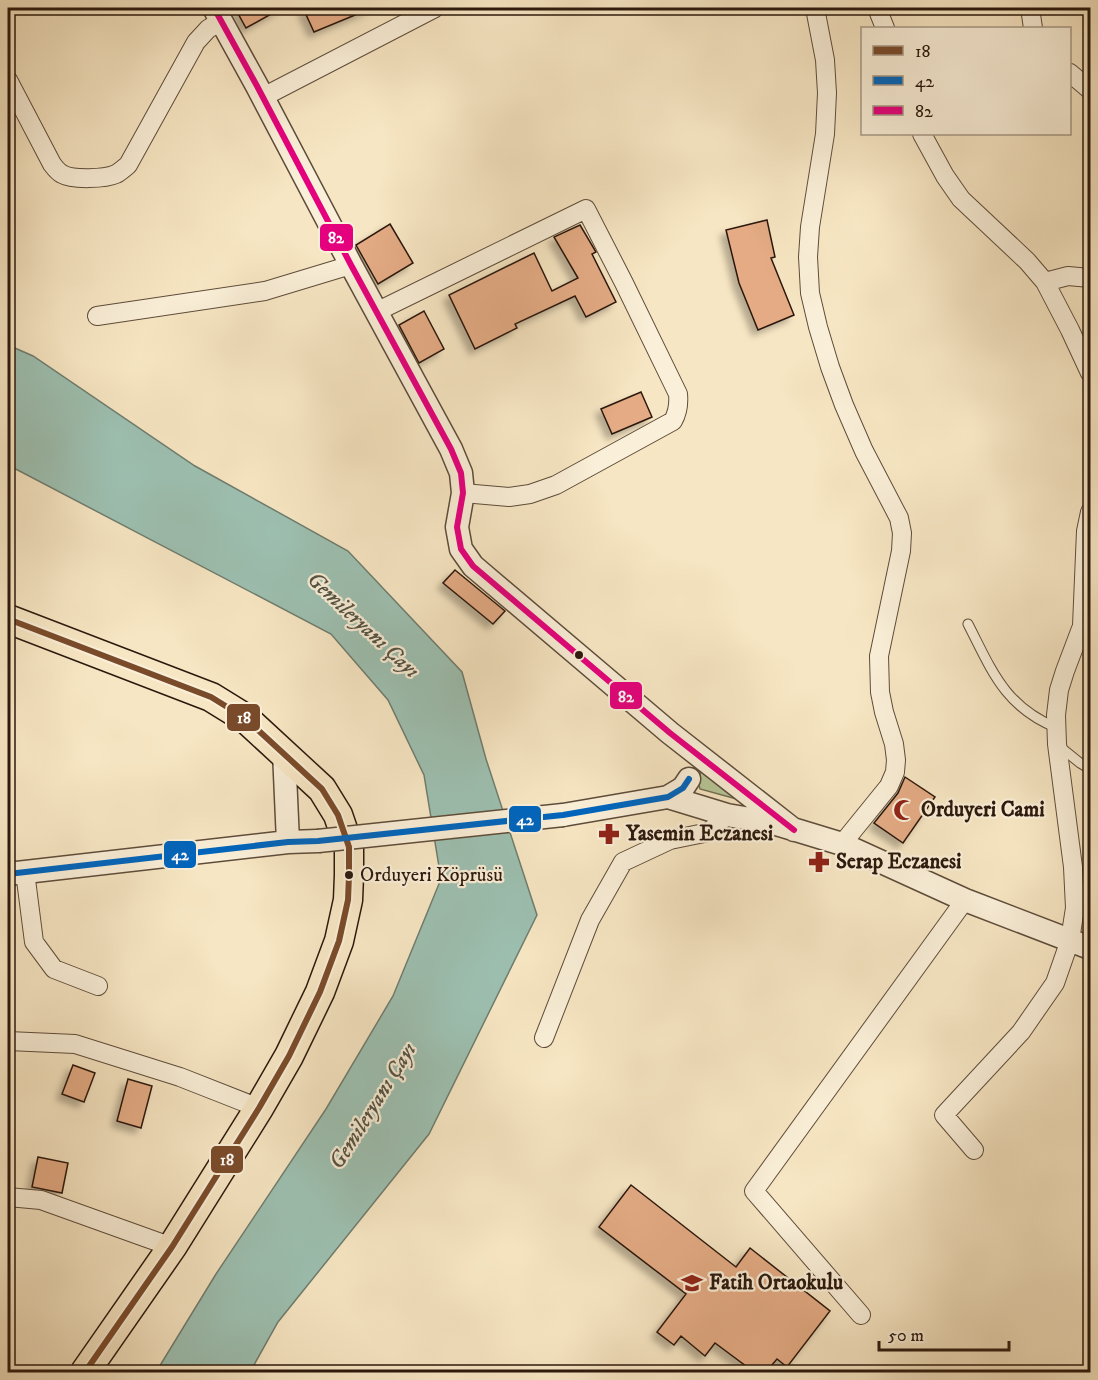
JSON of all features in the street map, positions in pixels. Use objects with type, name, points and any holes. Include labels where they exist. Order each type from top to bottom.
[{"type":"main road","points":[[8,619],[211,697],[245,718],[322,789],[338,815],[349,847],[348,900],[339,941],[320,992],[289,1056],[172,1247],[86,1372]]},
{"type":"street","points":[[263,97],[435,8]]},
{"type":"street","points":[[815,8],[825,60],[827,93],[825,134],[809,237],[810,293],[830,368],[844,405],[864,452],[899,518],[902,533],[901,551],[879,656],[880,692],[897,760],[895,772],[889,786],[842,844]]},
{"type":"street","points":[[877,8],[885,27]]},
{"type":"street","points":[[1030,8],[1033,27]]},
{"type":"street","points":[[217,14],[462,473],[463,493],[457,527],[461,549],[473,566],[670,734],[794,830]]},
{"type":"street","points":[[8,80],[57,170],[75,178],[109,176],[128,165],[196,42],[208,29],[217,14]]},
{"type":"street","points":[[1071,74],[1090,90]]},
{"type":"street","points":[[923,135],[945,176],[961,199],[1027,261],[1045,282],[1090,373]]},
{"type":"street","points":[[376,312],[586,209],[678,394],[679,403],[673,422],[556,485],[530,494],[509,497],[463,493]]},
{"type":"street","points":[[97,316],[265,291],[351,266]]},
{"type":"street","points":[[1045,282],[1068,276],[1090,278]]},
{"type":"street","points":[[974,1150],[944,1115],[1021,1032],[1080,944],[1056,715],[1059,690],[1082,626],[1086,531],[1090,512]]},
{"type":"street","points":[[670,734],[685,751],[690,765],[690,788],[696,798],[716,812]]},
{"type":"street","points":[[284,752],[288,842]]},
{"type":"street","points":[[98,986],[54,969],[34,942],[16,872],[563,815],[668,797],[683,788],[689,779]]},
{"type":"street","points":[[668,797],[716,812],[773,823],[842,844],[965,900],[1080,944]]},
{"type":"street","points":[[544,1038],[591,920],[623,862],[670,840],[709,832],[716,812]]},
{"type":"street","points":[[861,1315],[754,1191],[965,900]]},
{"type":"street","points":[[8,1041],[75,1044],[180,1077],[258,1108]]},
{"type":"street","points":[[8,1197],[41,1200],[172,1247]]},
{"type":"lane","points":[[968,624],[983,655],[1009,696],[1057,736],[1080,763],[1090,769]]},
{"type":"shaded area","points":[[701,771],[751,803],[700,789],[698,782]]},
{"type":"water","name":"Gemileryanı Çayı","points":[[8,345],[33,356],[195,466],[348,551],[462,672],[486,759],[537,915],[429,1134],[278,1322],[250,1372],[156,1372],[216,1274],[326,1109],[393,996],[441,879],[424,775],[388,700],[331,634],[8,465]]},
{"type":"building","points":[[235,8],[282,8],[246,28]]},
{"type":"building","points":[[303,8],[372,8],[314,32]]},
{"type":"building","points":[[767,220],[775,257],[771,258],[794,315],[758,330],[739,283],[726,230]]},
{"type":"building","points":[[390,224],[413,263],[378,284],[356,245]]},
{"type":"building","points":[[580,225],[596,252],[592,254],[616,302],[586,317],[575,296],[515,324],[517,328],[475,349],[449,295],[534,253],[552,291],[578,278],[554,237]]},
{"type":"building","points":[[424,311],[444,349],[419,363],[399,325]]},
{"type":"building","points":[[641,392],[652,417],[612,434],[601,409]]},
{"type":"building","points":[[455,570],[505,611],[493,624],[443,583]]},
{"type":"building","name":"Orduyeri Cami","points":[[905,777],[935,797],[903,843],[874,823],[898,793]]},
{"type":"building","points":[[73,1065],[95,1073],[84,1102],[62,1094]]},
{"type":"building","points":[[128,1079],[152,1086],[141,1128],[117,1121]]},
{"type":"building","points":[[38,1157],[68,1163],[62,1193],[32,1187]]},
{"type":"building","points":[[631,1185],[736,1267],[750,1248],[830,1311],[787,1367],[777,1359],[766,1372],[754,1372],[715,1343],[705,1356],[681,1336],[674,1345],[657,1332],[686,1294],[599,1227]]},
{"type":"transit line","name":"82","points":[[214,8],[451,449],[461,473],[463,493],[457,527],[461,549],[473,566],[670,733],[794,830]]},
{"type":"transit line","name":"18","points":[[8,619],[211,697],[245,718],[322,789],[338,815],[349,847],[348,900],[339,941],[320,992],[289,1056],[172,1247],[85,1372]]},
{"type":"transit line","name":"42","points":[[8,874],[288,842],[318,841],[563,815],[668,797],[683,788],[689,779]]},
{"type":"place","name":"Orduyeri Cami","points":[[904,810]]},
{"type":"place","name":"Yasemin Eczanesi","points":[[609,834]]},
{"type":"place","name":"Serap Eczanesi","points":[[819,862]]},
{"type":"place","name":"Orduyeri Köprüsü","points":[[349,875]]},
{"type":"place","name":"Fatih Ortaokulu","points":[[692,1283]]}]
